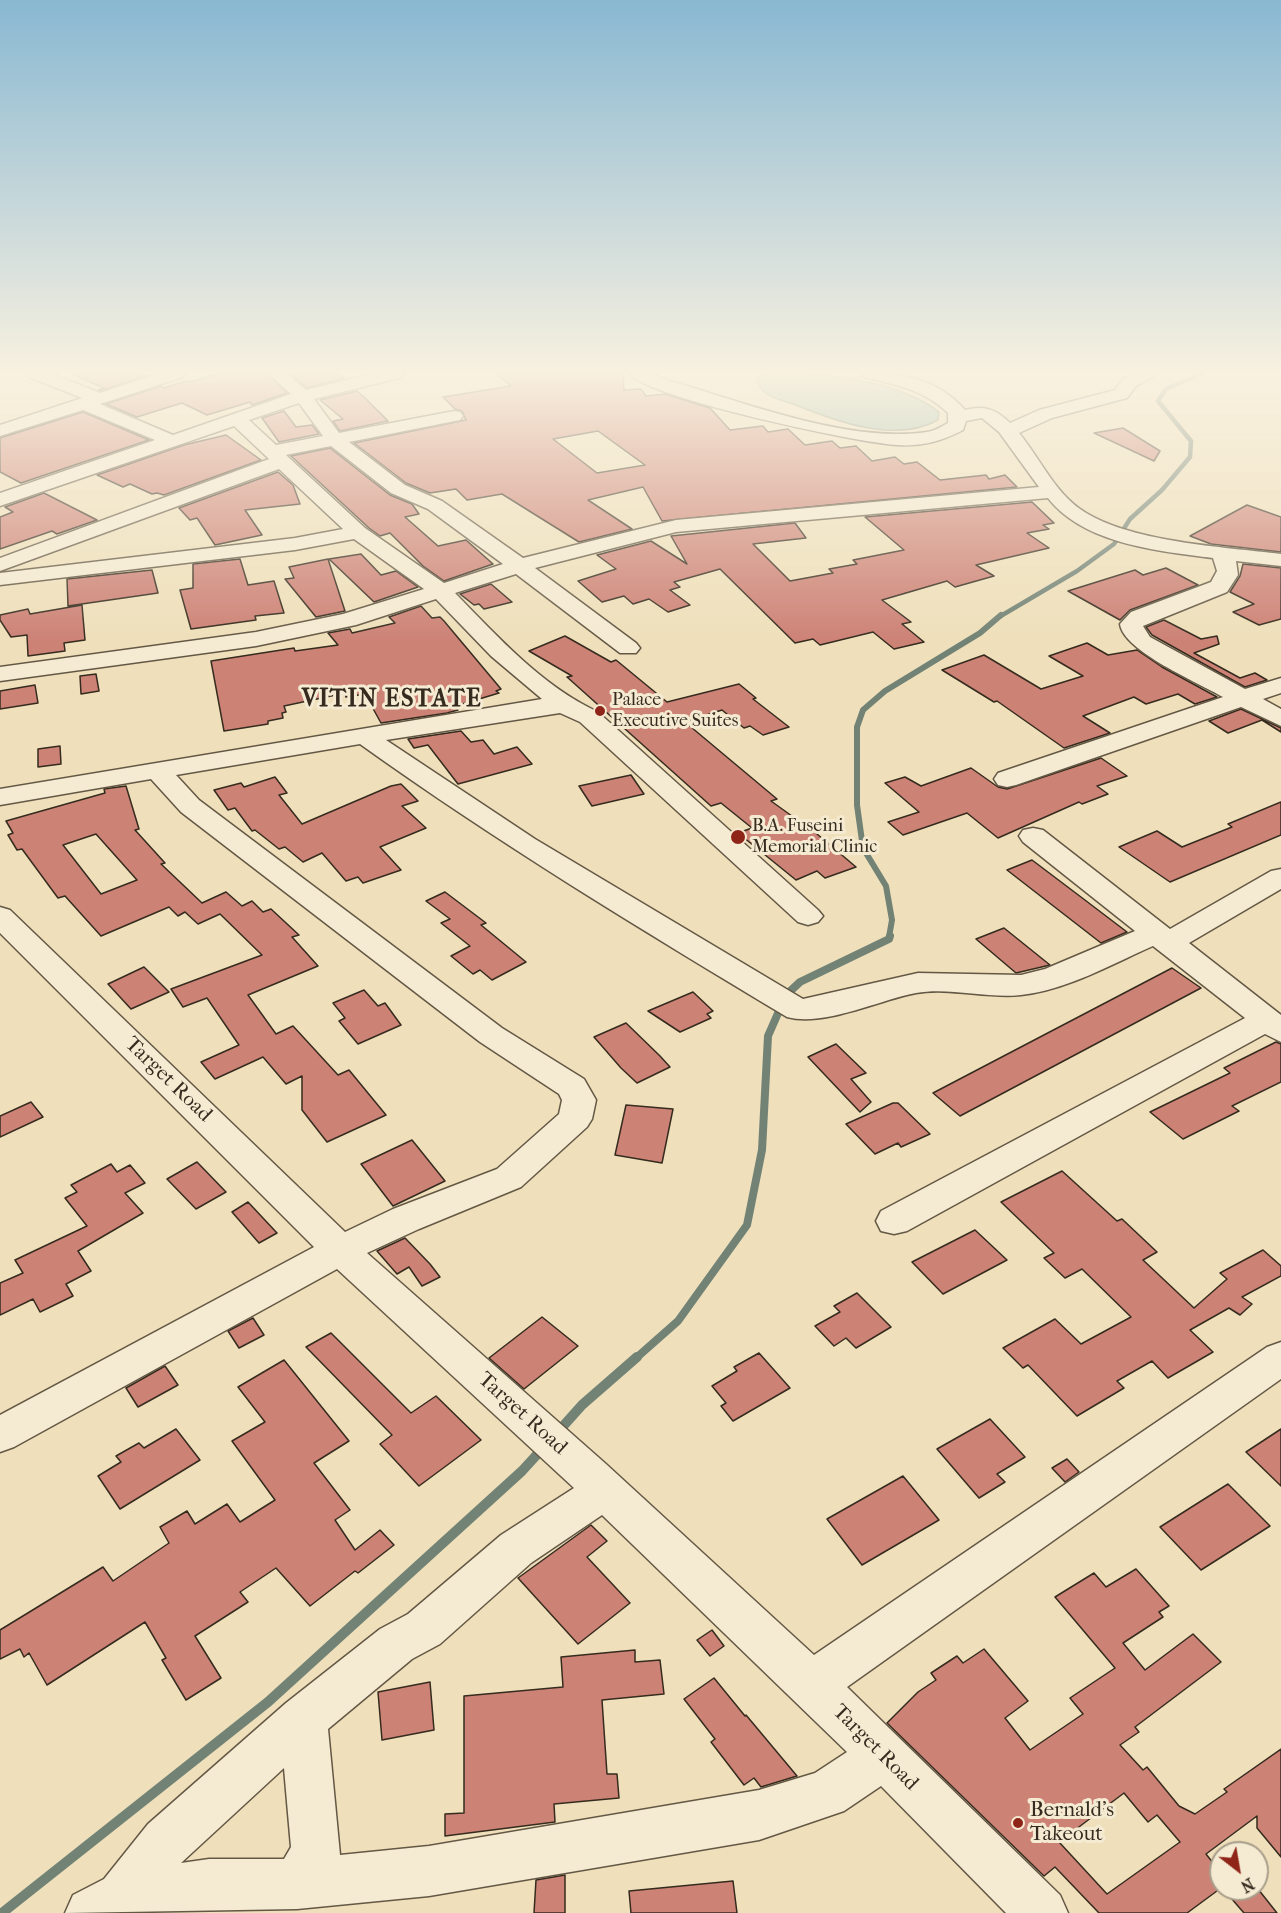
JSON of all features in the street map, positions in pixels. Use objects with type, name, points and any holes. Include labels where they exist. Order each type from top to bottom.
[{"type":"street","points":[[0,500],[107,462]]},
{"type":"street","points":[[0,565],[262,462]]},
{"type":"street","points":[[281,462],[358,532],[440,590],[499,651],[563,705],[589,717],[808,916]]},
{"type":"street","points":[[364,462],[398,489],[435,506],[521,565],[628,648]]},
{"type":"street","points":[[1030,462],[1071,513],[1111,532],[1222,553],[1281,560]]},
{"type":"street","points":[[0,675],[256,639],[348,620],[521,565],[676,526],[1052,492]]},
{"type":"street","points":[[0,579],[295,544],[358,532]]},
{"type":"street","points":[[1222,553],[1229,569],[1226,580],[1218,586],[1139,617],[1131,624],[1132,632],[1142,642],[1281,719]]},
{"type":"street","points":[[1007,779],[1281,685]]},
{"type":"street","points":[[0,797],[535,707],[563,705]]},
{"type":"street","points":[[366,737],[440,791],[520,843],[798,1010],[831,1005],[918,983],[1021,985],[1054,977],[1163,937],[1281,877]]},
{"type":"street","points":[[0,1435],[340,1250],[406,1219],[509,1178],[575,1119],[579,1100],[572,1087],[491,1035],[353,928],[245,849],[190,806],[158,771]]},
{"type":"street","points":[[894,1221],[1273,1026],[1033,836]]},
{"type":"street","name":"Target Road","points":[[0,916],[340,1250],[598,1483],[812,1684],[1042,1913]]},
{"type":"street","points":[[812,1684],[1281,1358]]},
{"type":"street","points":[[108,1908],[166,1842],[303,1719],[396,1644],[424,1629],[598,1483]]},
{"type":"street","points":[[297,1884],[316,1852],[303,1719]]},
{"type":"street","points":[[108,1908],[209,1884],[297,1884],[429,1871],[759,1815],[826,1794],[883,1757]]},
{"type":"building","points":[[0,462],[83,462],[21,483],[0,472]]},
{"type":"building","points":[[134,462],[255,462],[164,495],[152,494],[130,484],[123,487],[97,475]]},
{"type":"building","points":[[298,462],[348,462],[390,495],[412,504],[419,514],[405,517],[438,546],[466,540],[493,564],[444,581],[423,566],[390,533],[380,536]]},
{"type":"building","points":[[379,462],[583,462],[597,473],[645,465],[641,462],[917,462],[940,480],[986,475],[989,479],[1005,475],[1017,487],[662,521],[643,487],[588,500],[632,529],[579,542],[502,494],[467,500],[456,489],[430,493],[406,483]]},
{"type":"building","points":[[278,472],[293,485],[300,504],[245,510],[262,535],[215,545],[197,518],[190,520],[179,508]]},
{"type":"building","points":[[44,493],[97,520],[57,534],[52,531],[0,549],[0,517],[13,512],[5,507]]},
{"type":"building","points":[[1032,502],[1054,523],[1043,525],[1049,529],[1027,533],[1049,548],[976,565],[994,576],[955,587],[947,581],[882,600],[911,622],[902,624],[924,642],[894,649],[873,632],[820,645],[813,639],[795,643],[720,569],[674,582],[680,587],[670,590],[690,605],[668,612],[649,599],[633,604],[624,596],[602,602],[578,581],[616,569],[597,555],[651,541],[687,564],[671,536],[795,523],[806,538],[753,544],[790,581],[833,573],[829,569],[857,564],[853,560],[904,550],[865,517]]},
{"type":"building","points":[[1247,505],[1281,517],[1281,552],[1211,544],[1190,536]]},
{"type":"building","points":[[361,554],[381,575],[396,571],[418,587],[374,602],[329,559]]},
{"type":"building","points":[[240,559],[248,585],[274,581],[284,613],[255,616],[256,620],[191,629],[180,590],[193,588],[193,564]]},
{"type":"building","points":[[328,559],[345,611],[316,617],[285,579],[294,578],[289,567]]},
{"type":"building","points":[[1243,564],[1281,568],[1281,619],[1259,625],[1233,612],[1254,604],[1230,592],[1240,576]]},
{"type":"building","points":[[1166,568],[1198,585],[1130,610],[1120,620],[1068,591],[1135,570],[1143,575]]},
{"type":"building","points":[[152,570],[158,593],[68,606],[67,579]]},
{"type":"building","points":[[491,584],[512,602],[484,609],[479,604],[474,605],[460,594]]},
{"type":"building","points":[[82,605],[85,640],[64,643],[65,651],[28,656],[27,635],[11,637],[0,620],[0,615],[28,609],[30,614]]},
{"type":"building","points":[[421,606],[432,618],[440,617],[444,621],[501,689],[496,691],[499,693],[456,706],[458,710],[447,713],[381,723],[365,694],[346,697],[345,693],[284,706],[286,712],[282,713],[283,718],[268,721],[268,724],[224,731],[211,661],[294,648],[295,651],[338,645],[328,633],[350,629],[352,633],[395,623],[389,617]]},
{"type":"building","points":[[1164,620],[1201,639],[1217,636],[1219,644],[1194,653],[1240,678],[1255,673],[1267,680],[1245,687],[1152,635],[1146,627]]},
{"type":"building","points":[[565,636],[611,662],[616,660],[667,702],[739,684],[756,698],[753,699],[789,727],[763,735],[750,726],[744,728],[722,710],[685,722],[777,799],[771,801],[817,834],[856,867],[825,878],[817,871],[796,880],[738,833],[752,828],[721,803],[711,806],[567,677],[572,676],[529,651]]},
{"type":"building","points":[[1087,643],[1108,655],[1137,650],[1162,667],[1217,697],[1195,704],[1178,694],[1146,704],[1134,697],[1083,716],[1110,733],[1064,748],[997,701],[994,702],[942,670],[984,655],[1041,689],[1083,676],[1049,656]]},
{"type":"building","points":[[96,674],[99,691],[81,694],[80,676]]},
{"type":"building","points":[[35,685],[38,703],[0,709],[0,691]]},
{"type":"building","points":[[1241,709],[1281,728],[1281,732],[1262,720],[1228,733],[1209,721]]},
{"type":"building","points":[[461,731],[471,742],[483,740],[494,754],[517,747],[532,764],[458,784],[428,745],[414,748],[408,739]]},
{"type":"building","points":[[60,746],[61,764],[38,767],[38,749]]},
{"type":"building","points":[[1101,758],[1127,776],[1097,786],[1108,794],[1082,804],[1079,802],[998,838],[967,813],[903,835],[888,822],[919,812],[885,783],[905,777],[921,786],[971,768],[998,787],[1007,789]]},
{"type":"building","points":[[631,775],[644,794],[592,806],[579,786]]},
{"type":"building","points":[[275,777],[287,793],[279,795],[302,824],[391,786],[401,784],[418,801],[402,806],[426,828],[380,847],[401,870],[363,883],[358,877],[346,881],[322,853],[303,862],[285,847],[279,849],[255,830],[252,831],[235,808],[228,810],[214,790],[241,783],[244,787]]},
{"type":"building","points":[[126,786],[139,829],[135,830],[165,863],[161,864],[202,903],[226,892],[242,906],[252,901],[263,912],[271,909],[299,935],[292,937],[318,966],[248,995],[276,1034],[293,1026],[338,1075],[349,1070],[386,1115],[327,1142],[302,1110],[302,1076],[286,1084],[263,1057],[215,1079],[201,1062],[239,1045],[207,998],[183,1007],[171,989],[262,955],[220,914],[198,924],[185,912],[178,916],[169,907],[101,936],[65,896],[58,898],[22,849],[17,850],[8,835],[13,833],[6,821],[105,793],[104,789]],"holes":[[[96,834],[137,880],[101,894],[63,845]]]},
{"type":"building","points":[[1281,802],[1281,835],[1170,882],[1119,847],[1157,831],[1182,847],[1232,827],[1228,824]]},
{"type":"building","points":[[1032,860],[1127,932],[1101,943],[1007,870]]},
{"type":"building","points":[[445,892],[486,923],[481,925],[526,962],[492,980],[480,970],[473,974],[451,956],[470,946],[441,923],[450,919],[426,901]]},
{"type":"building","points":[[1004,928],[1050,965],[1016,973],[976,939]]},
{"type":"building","points":[[144,967],[169,992],[131,1009],[108,984]]},
{"type":"building","points":[[1172,968],[1201,988],[960,1116],[933,1093]]},
{"type":"building","points":[[364,990],[378,1006],[385,1003],[401,1025],[358,1044],[339,1021],[345,1018],[333,1003]]},
{"type":"building","points":[[693,992],[713,1011],[707,1014],[711,1018],[680,1032],[648,1011]]},
{"type":"building","points":[[626,1023],[670,1067],[637,1083],[621,1068],[594,1037]]},
{"type":"building","points":[[1276,1042],[1281,1044],[1281,1082],[1232,1106],[1239,1111],[1183,1139],[1150,1112],[1230,1073],[1224,1068]]},
{"type":"building","points":[[836,1044],[866,1073],[851,1079],[871,1102],[860,1112],[808,1057]]},
{"type":"building","points":[[31,1102],[43,1117],[0,1137],[0,1116]]},
{"type":"building","points":[[893,1103],[898,1103],[930,1134],[901,1147],[898,1143],[875,1154],[846,1124]]},
{"type":"building","points":[[626,1105],[673,1109],[662,1163],[615,1155]]},
{"type":"building","points":[[412,1140],[445,1181],[393,1206],[361,1164]]},
{"type":"building","points":[[197,1162],[226,1192],[196,1209],[167,1179]]},
{"type":"building","points":[[111,1164],[117,1172],[130,1165],[145,1183],[125,1193],[143,1213],[78,1251],[91,1271],[66,1284],[73,1296],[40,1312],[33,1299],[0,1315],[0,1283],[23,1273],[15,1260],[87,1226],[65,1198],[77,1192],[71,1185]]},
{"type":"building","points":[[1062,1171],[1117,1221],[1122,1219],[1157,1252],[1143,1260],[1194,1308],[1227,1279],[1220,1273],[1263,1250],[1281,1266],[1281,1276],[1242,1297],[1252,1304],[1240,1315],[1229,1308],[1190,1330],[1213,1352],[1168,1378],[1152,1361],[1117,1381],[1124,1388],[1077,1416],[1028,1365],[1023,1368],[1003,1348],[1055,1319],[1081,1344],[1131,1317],[1082,1269],[1065,1278],[1044,1258],[1054,1253],[1001,1202]]},
{"type":"building","points":[[248,1202],[277,1233],[259,1243],[232,1212]]},
{"type":"building","points":[[975,1230],[1007,1260],[943,1294],[912,1262]]},
{"type":"building","points":[[405,1238],[440,1277],[422,1286],[409,1267],[397,1274],[377,1251]]},
{"type":"building","points":[[857,1293],[891,1327],[856,1348],[846,1338],[834,1346],[815,1326],[840,1312],[834,1306]]},
{"type":"building","points":[[542,1317],[578,1346],[524,1389],[489,1358]]},
{"type":"building","points":[[253,1318],[264,1335],[239,1348],[228,1331]]},
{"type":"building","points":[[331,1333],[411,1413],[436,1396],[481,1440],[419,1486],[380,1444],[392,1435],[306,1347]]},
{"type":"building","points":[[759,1353],[790,1388],[733,1421],[721,1406],[726,1403],[712,1386],[737,1371],[734,1367]]},
{"type":"building","points":[[284,1360],[349,1441],[314,1463],[350,1510],[335,1520],[355,1550],[380,1530],[394,1545],[358,1573],[355,1571],[310,1606],[276,1568],[240,1592],[248,1602],[195,1636],[221,1678],[186,1700],[162,1660],[166,1658],[145,1622],[47,1685],[29,1653],[24,1657],[20,1649],[0,1659],[0,1630],[103,1567],[113,1581],[169,1543],[160,1527],[187,1511],[195,1524],[227,1504],[240,1522],[275,1500],[232,1441],[265,1422],[238,1387]]},
{"type":"building","points":[[165,1366],[178,1385],[138,1407],[126,1388]]},
{"type":"building","points":[[990,1419],[1025,1457],[997,1474],[1005,1482],[979,1498],[937,1449]]},
{"type":"building","points":[[176,1429],[200,1460],[120,1509],[98,1476],[121,1462],[116,1456],[139,1443],[144,1448]]},
{"type":"building","points":[[1281,1429],[1281,1486],[1246,1452]]},
{"type":"building","points":[[1067,1459],[1079,1472],[1065,1482],[1052,1468]]},
{"type":"building","points":[[903,1476],[939,1520],[862,1565],[827,1519]]},
{"type":"building","points":[[1228,1484],[1270,1526],[1201,1570],[1160,1527]]},
{"type":"building","points":[[591,1525],[607,1541],[587,1557],[630,1603],[578,1644],[518,1578]]},
{"type":"building","points":[[1136,1569],[1169,1606],[1159,1612],[1163,1617],[1123,1643],[1145,1670],[1193,1634],[1221,1662],[1135,1727],[1139,1732],[1120,1745],[1143,1770],[1147,1767],[1179,1806],[1195,1814],[1227,1792],[1224,1789],[1281,1749],[1281,1857],[1257,1828],[1257,1816],[1223,1841],[1209,1841],[1209,1852],[1206,1854],[1209,1858],[1209,1897],[1187,1913],[1099,1913],[1055,1867],[1044,1876],[887,1723],[918,1692],[936,1680],[931,1673],[957,1656],[963,1663],[984,1649],[1028,1701],[1005,1718],[1030,1750],[1083,1714],[1070,1698],[1115,1668],[1055,1597],[1094,1573],[1106,1587]],"holes":[[[1124,1793],[1148,1822],[1157,1815],[1180,1842],[1107,1894],[1059,1842]]]},
{"type":"building","points":[[712,1630],[724,1646],[710,1656],[697,1640]]},
{"type":"building","points":[[635,1650],[635,1662],[660,1660],[664,1694],[602,1700],[607,1774],[617,1774],[619,1798],[554,1804],[555,1822],[445,1836],[445,1814],[464,1813],[464,1696],[563,1687],[561,1657]]},
{"type":"building","points":[[714,1678],[797,1776],[761,1787],[754,1778],[744,1785],[711,1742],[715,1739],[684,1699]]},
{"type":"building","points":[[430,1682],[434,1730],[382,1740],[378,1692]]},
{"type":"building","points":[[565,1875],[565,1913],[534,1913],[536,1880]]},
{"type":"building","points":[[733,1881],[737,1913],[631,1913],[629,1891]]},
{"type":"building","points":[[1234,1901],[1268,1901],[1277,1913],[1244,1913]]},
{"type":"waterway","points":[[999,617],[1077,571],[1114,544],[1130,519],[1162,490],[1186,462]]},
{"type":"waterway","points":[[889,937],[892,920],[886,886],[863,848],[857,805],[857,727],[863,710],[885,691],[980,633],[1001,615]]},
{"type":"waterway","points":[[635,1359],[678,1321],[747,1225],[762,1150],[768,1036],[786,995],[800,982],[889,939],[890,936]]},
{"type":"waterway","points":[[557,1433],[582,1405],[637,1357]]},
{"type":"waterway","points":[[2,1913],[268,1702],[522,1471],[543,1448]]},
{"type":"place","name":"Palace Executive Suites","points":[[600,711]]},
{"type":"place","name":"B.A. Fuseini Memorial Clinic","points":[[738,837]]},
{"type":"place","name":"Bernald's Takeout","points":[[1018,1823]]},
{"type":"district","name":"VITIN ESTATE","points":[[392,700]]}]
